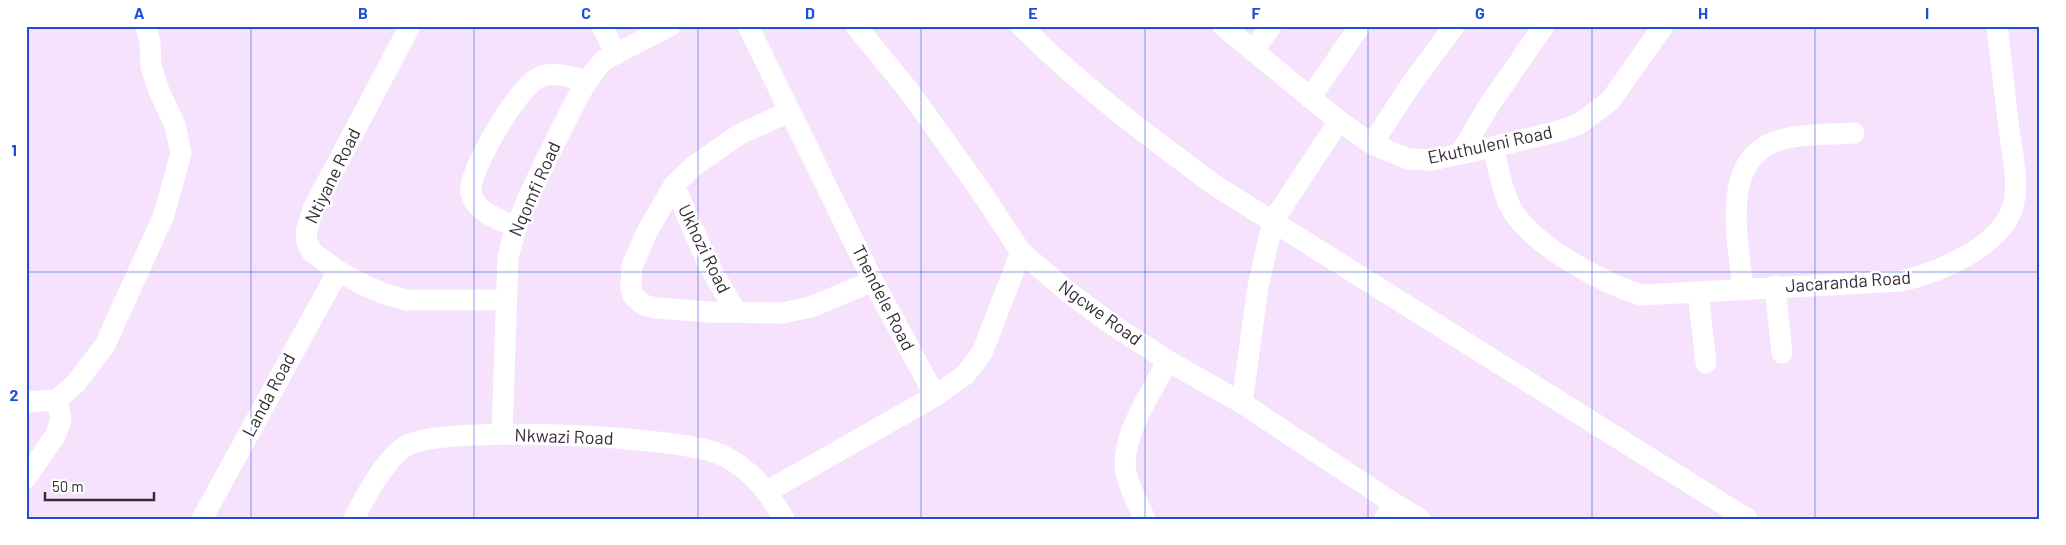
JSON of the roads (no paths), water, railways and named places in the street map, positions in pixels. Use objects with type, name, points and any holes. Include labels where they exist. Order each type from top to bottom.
[{"type":"street","points":[[26,402],[57,400],[76,383],[105,345],[164,215],[181,153],[175,125],[159,91],[151,66],[150,43],[146,26]]},
{"type":"street","name":"Ntiyane Road","points":[[410,26],[313,209],[306,232],[307,242],[312,252],[338,271],[386,294],[406,300],[505,300]]},
{"type":"street","points":[[602,26],[616,54]]},
{"type":"street","name":"Nqomfi Road","points":[[502,434],[505,300],[508,258],[516,227],[526,200],[587,81],[604,60],[670,26]]},
{"type":"street","name":"Thendele Road","points":[[748,26],[873,281],[935,396]]},
{"type":"street","name":"Ngcwe Road","points":[[856,26],[914,99],[978,187],[1021,252],[1100,316],[1168,361],[1242,403],[1389,511],[1420,519]]},
{"type":"street","points":[[1021,26],[1083,84],[1143,132],[1216,186],[1747,519]]},
{"type":"street","name":"Ekuthuleni Road","points":[[1223,26],[1339,121],[1372,144],[1408,159],[1432,160],[1559,131],[1579,124],[1610,101],[1663,26]]},
{"type":"street","points":[[1253,51],[1271,26]]},
{"type":"street","points":[[1310,98],[1360,26]]},
{"type":"street","points":[[1372,144],[1410,86],[1454,26]]},
{"type":"street","points":[[1460,154],[1490,104],[1544,26]]},
{"type":"street","name":"Jacaranda Road","points":[[1493,147],[1505,193],[1514,212],[1524,225],[1550,247],[1586,272],[1620,288],[1641,295],[1775,286],[1901,281],[1921,277],[1952,263],[1993,237],[2005,223],[2016,196],[1997,26]]},
{"type":"street","points":[[516,227],[482,209],[473,200],[470,189],[474,173],[511,106],[530,84],[539,77],[548,75],[587,81]]},
{"type":"street","name":"Ukhozi Road","points":[[789,112],[740,134],[694,166],[674,185],[646,234],[632,266],[631,288],[633,296],[644,305],[656,308],[709,312],[782,313],[811,307],[873,281]]},
{"type":"street","points":[[1242,403],[1258,287],[1273,221],[1339,121]]},
{"type":"street","points":[[1744,289],[1736,205],[1738,187],[1748,164],[1762,149],[1776,141],[1817,135],[1854,134]]},
{"type":"street","name":"Ukhozi Road","points":[[674,185],[708,264],[736,312]]},
{"type":"street","points":[[768,491],[935,396],[965,376],[982,353],[1021,252]]},
{"type":"street","name":"Landa Road","points":[[202,519],[338,271]]},
{"type":"street","points":[[1775,286],[1782,353]]},
{"type":"street","points":[[1698,292],[1706,363]]},
{"type":"street","points":[[1145,519],[1125,471],[1126,454],[1137,421],[1168,361]]},
{"type":"street","points":[[26,478],[32,472],[54,436],[61,420],[57,400]]},
{"type":"street","name":"Nkwazi Road","points":[[354,519],[378,476],[408,444],[429,438],[502,434],[616,438],[685,446],[720,454],[754,476],[768,491],[784,519]]}]
